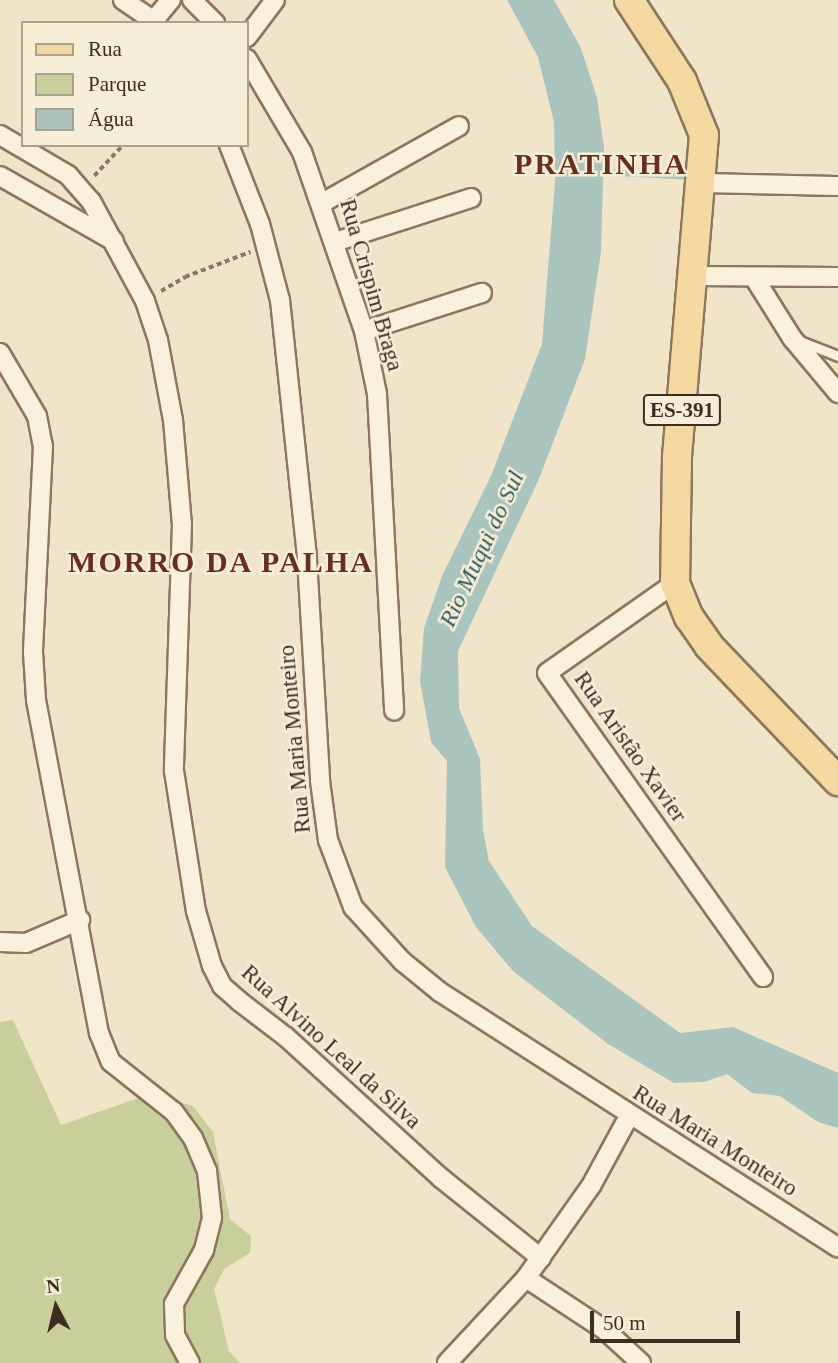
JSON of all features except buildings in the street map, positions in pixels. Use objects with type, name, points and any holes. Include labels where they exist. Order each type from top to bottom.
[{"type":"main road","name":"ES-391","points":[[629,0],[696,107],[704,135],[677,458],[676,583],[689,617],[709,646],[835,773]]},
{"type":"street","points":[[123,0],[155,21],[171,0]]},
{"type":"street","points":[[192,0],[213,21]]},
{"type":"street","points":[[248,36],[275,0]]},
{"type":"street","name":"Rua Crispim Braga","points":[[248,60],[275,101],[322,203],[364,331],[377,394],[394,711]]},
{"type":"street","points":[[322,203],[458,126]]},
{"type":"street","name":"Rua Alvino Leal da Silva","points":[[0,135],[68,175],[81,190],[114,241],[145,301],[158,340],[173,420],[182,524],[174,771],[196,911],[212,967],[222,986],[286,1037],[441,1178],[541,1258]]},
{"type":"street","name":"Rua Maria Monteiro","points":[[230,147],[266,247],[280,300],[307,559],[320,781],[328,841],[339,879],[353,907],[402,961],[629,1116],[838,1248]]},
{"type":"street","points":[[0,176],[114,241]]},
{"type":"street","points":[[702,183],[838,186]]},
{"type":"street","points":[[335,242],[471,198]]},
{"type":"street","points":[[694,276],[755,279],[838,277]]},
{"type":"street","points":[[755,279],[792,338],[838,393]]},
{"type":"street","points":[[364,331],[482,293]]},
{"type":"street","points":[[0,353],[37,416],[43,446],[34,639],[36,700],[80,920],[99,1033],[111,1062],[174,1112],[193,1138],[207,1171],[210,1229],[204,1250],[174,1304],[175,1335],[190,1363]]},
{"type":"street","name":"Rua Aristão Xavier","points":[[676,583],[547,673],[763,977]]},
{"type":"street","points":[[0,942],[26,943],[80,920]]},
{"type":"street","points":[[450,1362],[541,1258],[591,1186],[629,1116]]},
{"type":"street","points":[[526,1278],[605,1330],[641,1363]]},
{"type":"lane","points":[[792,338],[838,356]]},
{"type":"path","points":[[81,190],[121,147]]},
{"type":"path","points":[[145,301],[185,277],[266,247]]},
{"type":"green space","points":[[13,1020],[61,1125],[150,1094],[193,1106],[213,1132],[230,1219],[251,1236],[250,1253],[224,1269],[214,1289],[229,1351],[240,1363],[0,1363],[0,1022]]},
{"type":"water","name":"Rio Muqui do Sul","points":[[507,0],[554,0],[581,48],[597,98],[604,148],[601,252],[585,359],[539,479],[458,651],[459,708],[480,759],[483,830],[489,861],[532,926],[680,1033],[733,1027],[838,1073],[838,1128],[818,1122],[780,1096],[752,1093],[727,1074],[704,1082],[674,1083],[608,1044],[513,971],[476,927],[445,867],[447,761],[431,742],[420,681],[424,628],[442,576],[491,476],[542,344],[555,182],[554,122],[538,57]]},
{"type":"waterway","points":[[599,172],[693,177]]},
{"type":"district","name":"PRATINHA","points":[[601,164]]},
{"type":"district","name":"MORRO DA PALHA","points":[[221,562]]}]
